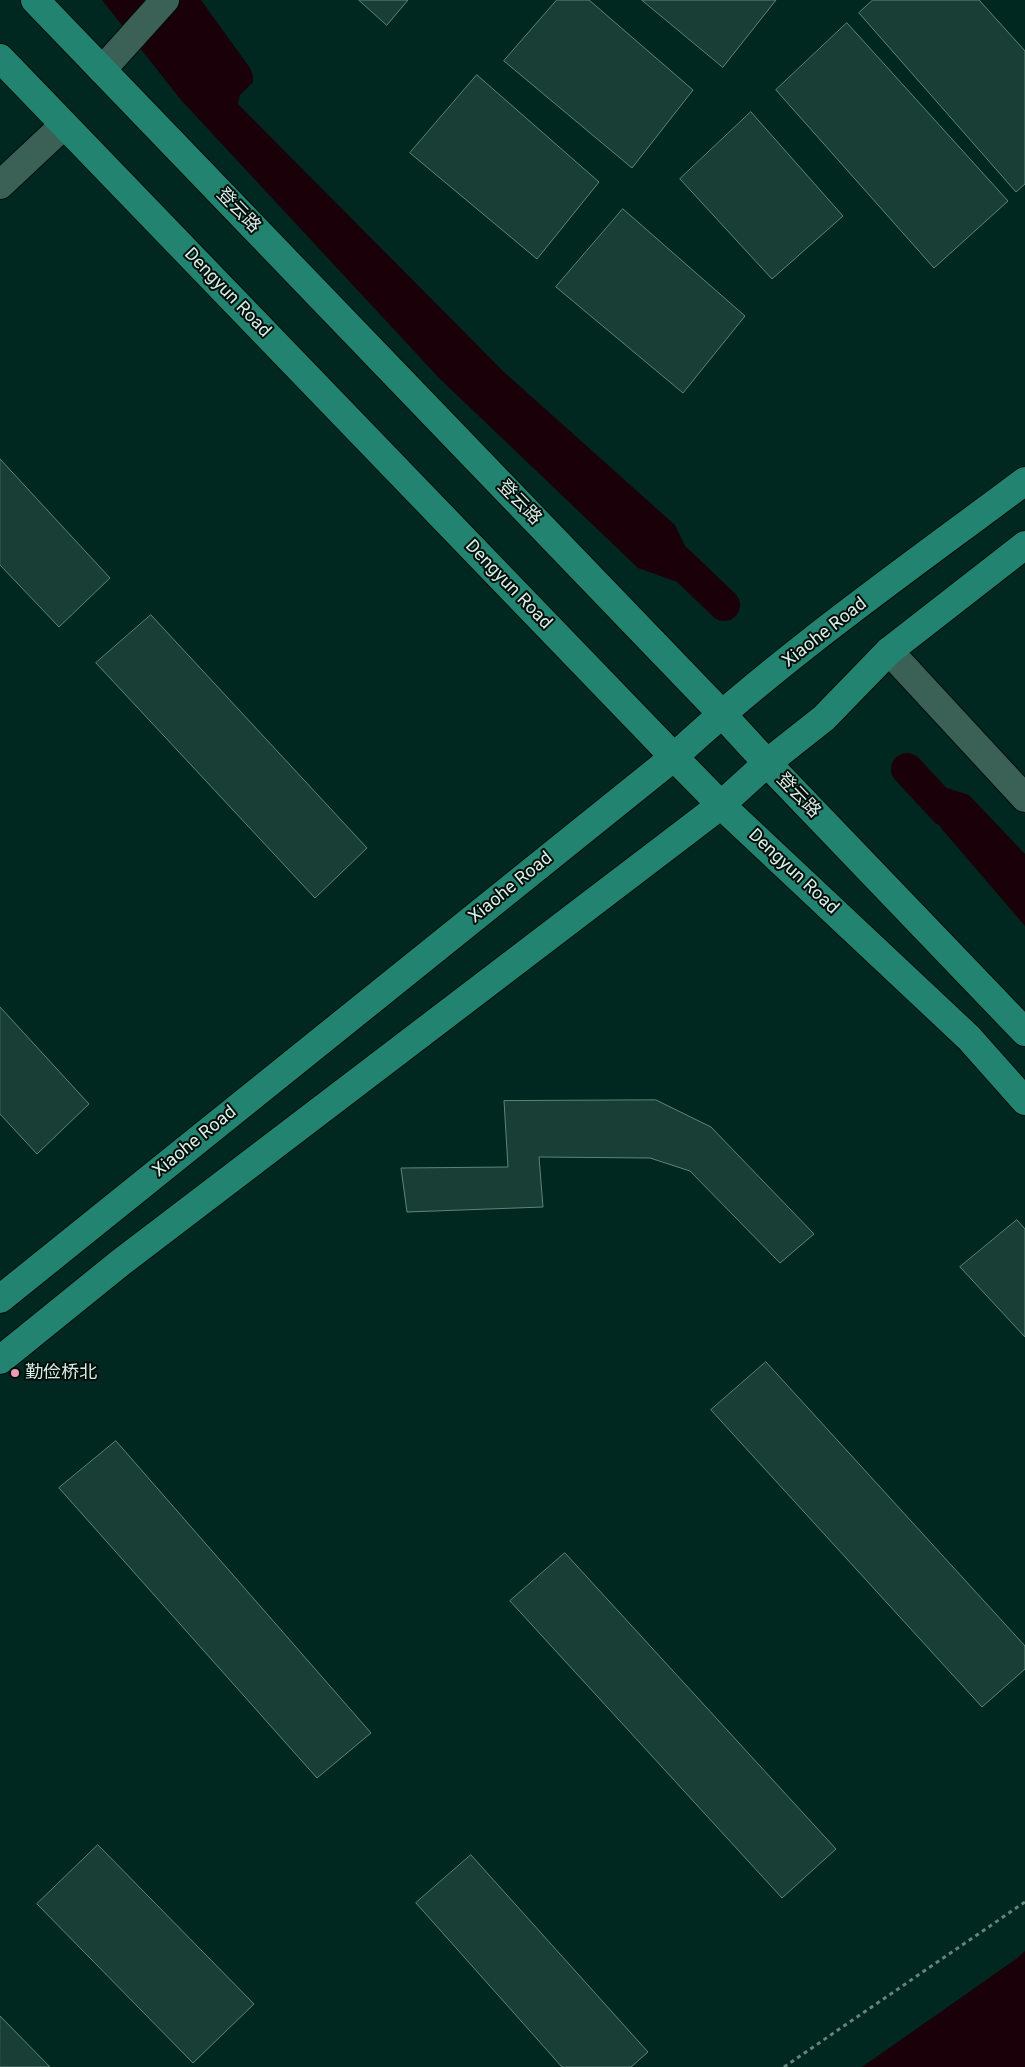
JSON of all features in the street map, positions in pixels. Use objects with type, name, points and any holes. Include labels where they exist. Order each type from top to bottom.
[{"type":"main road","name":"登云路","points":[[35,0],[1025,1032]]},
{"type":"main road","name":"Dengyun Road","points":[[0,58],[721,805],[969,1038],[1025,1101]]},
{"type":"main road","name":"Xiaohe Road","points":[[0,1299],[674,757],[721,713],[1025,481]]},
{"type":"main road","points":[[0,1360],[120,1263],[721,805],[767,763],[824,718],[889,651],[1025,545]]},
{"type":"street","points":[[102,70],[165,0]]},
{"type":"street","points":[[0,185],[64,125]]},
{"type":"street","points":[[889,651],[1025,798]]},
{"type":"path","points":[[784,2067],[1025,1902]]},
{"type":"shaded area","points":[[102,0],[201,0],[250,68],[253,76],[253,82],[240,95],[238,104],[504,372],[675,525],[708,593],[638,568],[439,378],[181,100]]},
{"type":"shaded area","points":[[916,778],[969,795],[1025,854],[1025,926],[941,828]]},
{"type":"shaded area","points":[[1025,1951],[1025,2067],[862,2067],[1016,1959]]},
{"type":"building","points":[[359,0],[408,0],[387,25]]},
{"type":"building","points":[[557,0],[589,0],[693,90],[632,168],[504,61]]},
{"type":"building","points":[[642,0],[776,0],[723,67]]},
{"type":"building","points":[[873,0],[979,0],[1025,51],[1025,184],[1016,192],[859,13]]},
{"type":"building","points":[[847,23],[1008,201],[934,268],[776,90]]},
{"type":"building","points":[[477,75],[599,182],[537,259],[410,153]]},
{"type":"building","points":[[751,112],[843,216],[772,279],[680,179]]},
{"type":"building","points":[[623,209],[745,316],[683,393],[556,287]]},
{"type":"building","points":[[0,459],[110,578],[59,627],[0,565]]},
{"type":"building","points":[[151,615],[367,848],[315,898],[96,663]]},
{"type":"building","points":[[0,1007],[89,1104],[37,1154],[0,1114]]},
{"type":"building","points":[[656,1100],[711,1127],[814,1234],[780,1263],[690,1171],[650,1158],[539,1157],[543,1207],[407,1212],[401,1168],[508,1167],[504,1101]]},
{"type":"building","points":[[1017,1220],[1025,1229],[1025,1337],[960,1267]]},
{"type":"building","points":[[766,1362],[1025,1646],[1025,1669],[982,1707],[711,1410]]},
{"type":"building","points":[[116,1441],[371,1733],[317,1778],[59,1488]]},
{"type":"building","points":[[565,1553],[836,1849],[782,1898],[510,1601]]},
{"type":"building","points":[[98,1845],[254,2004],[193,2063],[37,1904]]},
{"type":"building","points":[[471,1855],[648,2052],[631,2067],[562,2067],[416,1903]]},
{"type":"building","points":[[0,2016],[50,2067],[0,2067]]},
{"type":"waterway","points":[[678,561],[724,605]]},
{"type":"waterway","points":[[907,769],[945,810]]},
{"type":"place","name":"勤俭桥北","points":[[15,1373]]}]
